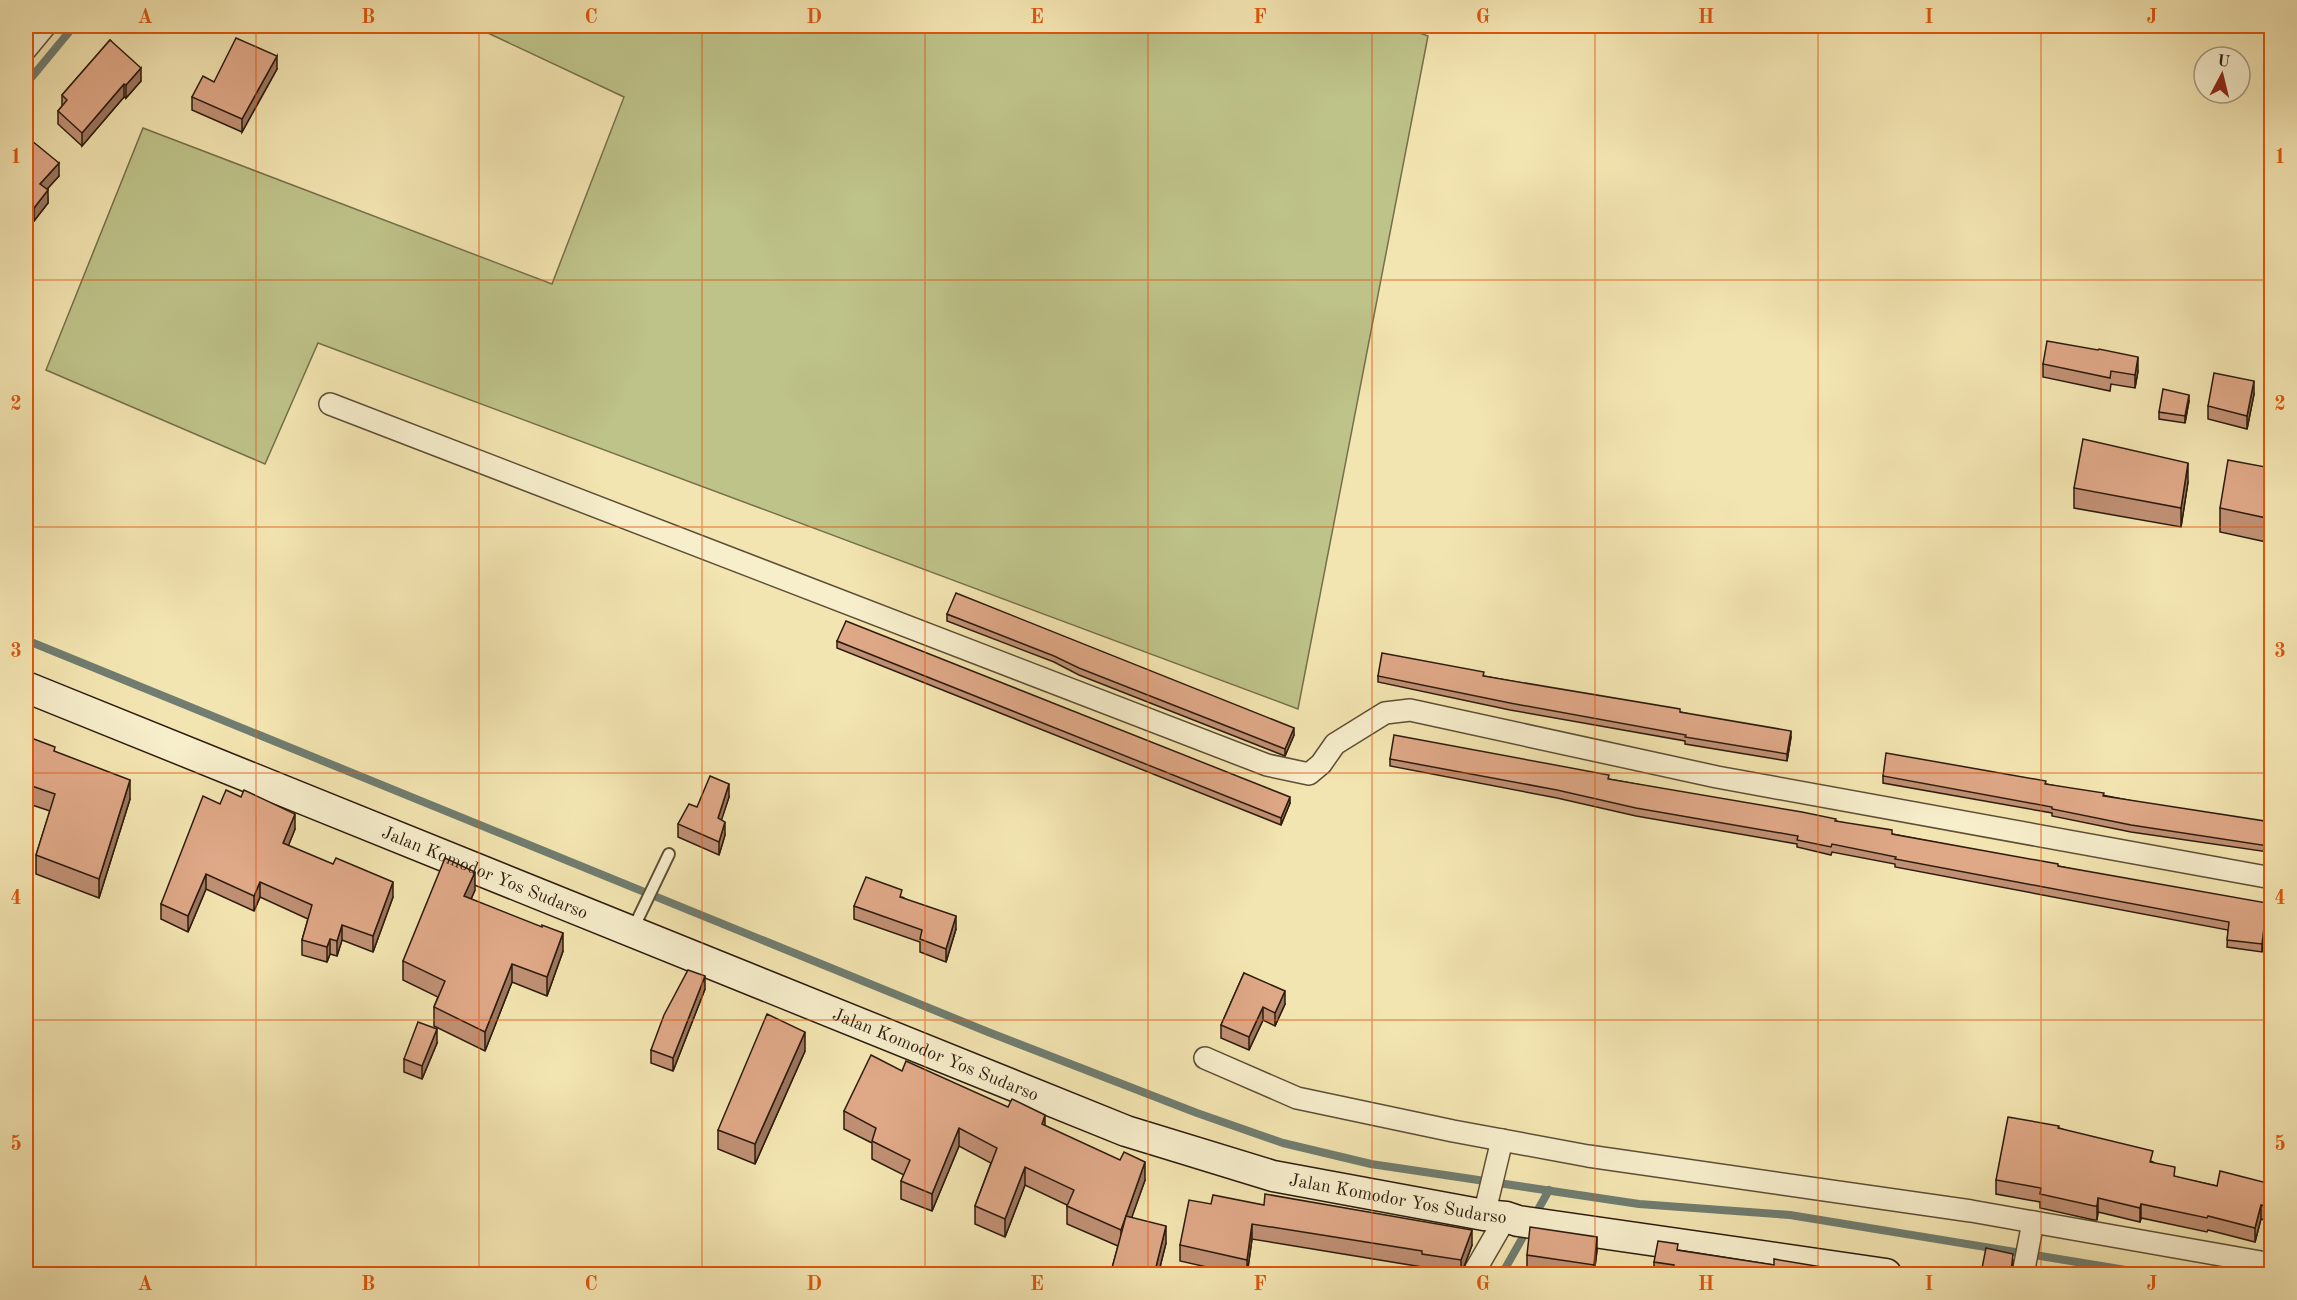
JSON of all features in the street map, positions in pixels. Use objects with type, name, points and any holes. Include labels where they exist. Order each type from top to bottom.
[{"type":"street","points":[[26,49],[45,26]]},
{"type":"street","points":[[330,404],[1268,765],[1294,772],[1309,774],[1321,764],[1335,744],[1385,713],[1410,710],[1717,777],[2271,878]]},
{"type":"street","name":"Jalan Komodor Yos Sudarso","points":[[26,687],[637,919],[1126,1131],[1273,1176],[1499,1213],[1549,1226],[1886,1275]]},
{"type":"street","points":[[1205,1058],[1297,1098],[1500,1148],[1588,1156],[1790,1184],[2271,1264]]},
{"type":"street","points":[[1473,1275],[1499,1213],[1500,1148]]},
{"type":"street","points":[[2024,1271],[2032,1226]]},
{"type":"lane","points":[[637,919],[669,854]]},
{"type":"green space","points":[[473,26],[1401,26],[1428,36],[1298,709],[318,343],[265,464],[46,370],[143,128],[552,284],[624,97]]},
{"type":"building","points":[[236,38],[277,56],[242,119],[192,97],[203,76],[214,82]]},
{"type":"building","points":[[110,40],[141,68],[126,85],[124,84],[82,133],[58,111],[67,100],[62,95]]},
{"type":"building","points":[[26,136],[59,163],[40,184],[48,190],[34,208],[26,202]]},
{"type":"building","points":[[2047,341],[2138,357],[2135,375],[2111,371],[2110,378],[2043,364]]},
{"type":"building","points":[[2214,373],[2254,381],[2247,416],[2208,406]]},
{"type":"building","points":[[2163,389],[2189,395],[2185,416],[2159,412]]},
{"type":"building","points":[[2083,439],[2188,463],[2181,508],[2074,488]]},
{"type":"building","points":[[2228,460],[2271,468],[2271,519],[2220,508]]},
{"type":"building","points":[[956,593],[1294,728],[1285,749],[947,614]]},
{"type":"building","points":[[846,621],[1290,797],[1281,818],[837,641]]},
{"type":"building","points":[[1382,653],[1484,672],[1483,676],[1680,709],[1680,712],[1791,731],[1787,754],[1685,737],[1686,735],[1378,676]]},
{"type":"building","points":[[1394,735],[1609,775],[1608,779],[1802,812],[1836,819],[1835,821],[1892,830],[1892,834],[2058,864],[2058,866],[2267,903],[2262,944],[2227,940],[2229,922],[1895,859],[1896,857],[1832,844],[1831,847],[1797,840],[1798,836],[1636,808],[1557,790],[1390,759]]},
{"type":"building","points":[[26,736],[55,747],[54,751],[130,780],[99,879],[36,855],[55,794],[26,784]]},
{"type":"building","points":[[1886,753],[2046,781],[2045,784],[2104,793],[2103,796],[2271,822],[2268,846],[2131,825],[2052,809],[2052,807],[1883,776]]},
{"type":"building","points":[[710,776],[729,784],[718,818],[725,822],[719,842],[678,824],[689,804],[697,807]]},
{"type":"building","points":[[226,790],[241,797],[244,790],[295,814],[283,843],[333,864],[336,858],[393,882],[373,936],[342,925],[337,941],[330,939],[327,947],[302,940],[312,905],[260,882],[254,896],[206,874],[188,916],[161,904],[203,796],[220,804]]},
{"type":"building","points":[[445,858],[475,872],[464,896],[563,933],[547,977],[512,964],[485,1032],[434,1007],[445,981],[403,961]]},
{"type":"building","points":[[866,877],[902,890],[900,897],[956,916],[946,949],[920,939],[922,930],[854,906]]},
{"type":"building","points":[[688,970],[705,976],[673,1058],[651,1050],[664,1015]]},
{"type":"building","points":[[1244,973],[1285,991],[1275,1013],[1263,1007],[1249,1037],[1221,1025]]},
{"type":"building","points":[[767,1014],[805,1032],[755,1144],[718,1130]]},
{"type":"building","points":[[418,1022],[437,1029],[422,1066],[404,1059]]},
{"type":"building","points":[[871,1055],[902,1071],[906,1061],[1008,1107],[1012,1099],[1045,1115],[1042,1124],[1120,1160],[1124,1152],[1145,1162],[1121,1230],[1067,1206],[1074,1190],[1025,1167],[1005,1219],[975,1206],[997,1148],[959,1128],[932,1194],[901,1181],[910,1160],[872,1141],[876,1128],[844,1111]]},
{"type":"building","points":[[2008,1117],[2059,1126],[2058,1128],[2153,1151],[2150,1162],[2175,1167],[2174,1176],[2217,1186],[2220,1171],[2271,1184],[2271,1208],[2261,1205],[2255,1228],[2208,1216],[2207,1218],[2141,1204],[2140,1208],[2098,1198],[2097,1206],[2094,1206],[2040,1194],[2041,1188],[1996,1180]]},
{"type":"building","points":[[1265,1194],[1472,1230],[1461,1260],[1422,1254],[1422,1251],[1252,1224],[1247,1260],[1180,1245],[1189,1200],[1211,1204],[1213,1195],[1264,1205]]},
{"type":"building","points":[[1126,1216],[1166,1226],[1154,1275],[1133,1275],[1112,1268]]},
{"type":"building","points":[[1530,1227],[1597,1237],[1594,1265],[1527,1255]]},
{"type":"building","points":[[1658,1241],[1678,1244],[1677,1250],[1774,1265],[1774,1259],[1870,1275],[1673,1275],[1674,1265],[1654,1262]]},
{"type":"building","points":[[1986,1248],[2013,1254],[2011,1272],[1982,1268]]},
{"type":"waterway","points":[[26,84],[74,26]]},
{"type":"waterway","points":[[26,640],[988,1032],[1197,1113],[1283,1143],[1371,1164],[1639,1204],[1790,1215],[2150,1274]]},
{"type":"waterway","points":[[1535,1215],[1549,1190]]},
{"type":"waterway","points":[[1502,1274],[1528,1228]]}]
